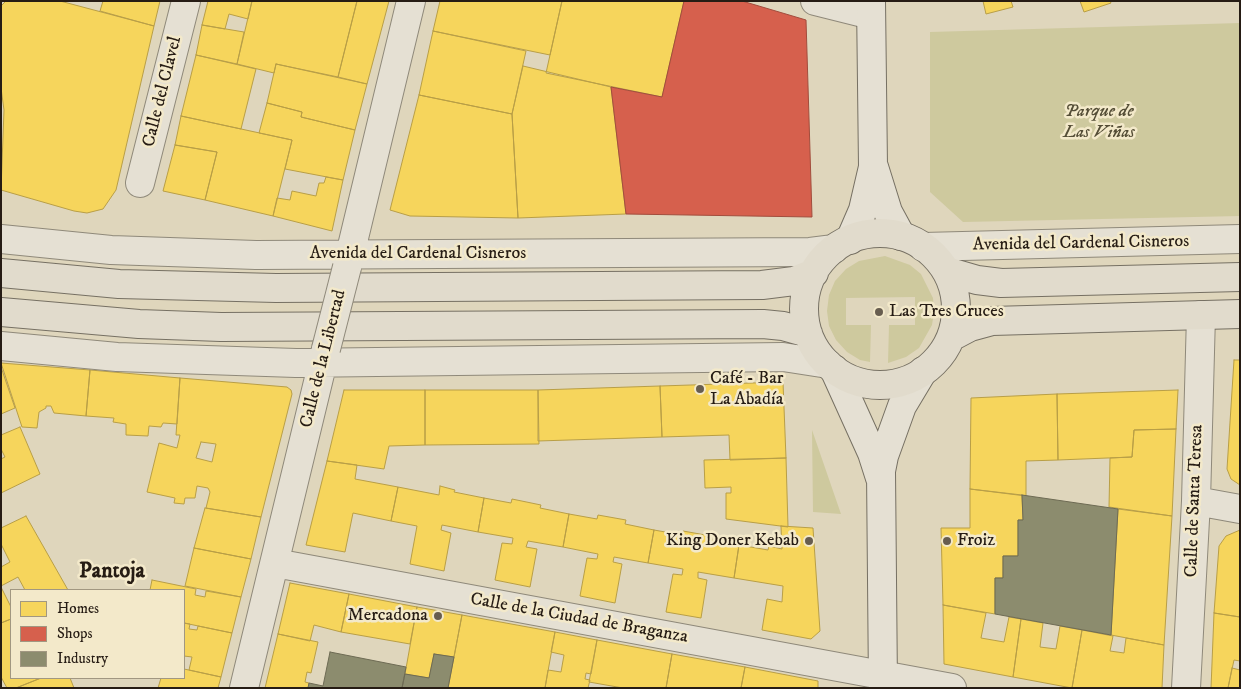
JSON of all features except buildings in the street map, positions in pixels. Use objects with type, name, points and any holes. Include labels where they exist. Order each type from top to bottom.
[{"type":"highway","name":"Avenida del Cardenal Cisneros","points":[[842,244],[876,233],[912,242]]},
{"type":"highway","points":[[842,244],[821,262],[805,297],[808,333],[816,350],[831,367],[852,379],[880,385],[906,380],[923,371],[937,359],[950,338],[955,320],[956,303],[953,286],[946,271],[936,258],[912,242]]},
{"type":"highway","name":"Avenida del Cardenal Cisneros","points":[[946,271],[977,280],[1001,283],[1240,277]]},
{"type":"highway","name":"Avenida del Cardenal Cisneros","points":[[1,273],[137,284],[276,288],[762,286],[794,281],[814,274]]},
{"type":"highway","points":[[1,312],[139,324],[221,327],[763,324],[783,326],[808,333]]},
{"type":"highway","points":[[950,338],[970,327],[992,321],[1240,314]]},
{"type":"street","name":"Calle del Clavel","points":[[140,183],[186,1]]},
{"type":"street","name":"Calle de la Libertad","points":[[244,688],[411,1]]},
{"type":"street","points":[[815,1],[871,8],[873,161],[871,179],[863,210],[842,244]]},
{"type":"street","points":[[873,161],[888,212],[912,242]]},
{"type":"street","name":"Avenida del Cardenal Cisneros","points":[[1,239],[111,250],[348,260],[810,252],[842,244]]},
{"type":"street","name":"Avenida del Cardenal Cisneros","points":[[912,242],[1240,240]]},
{"type":"street","name":"Calle de Santa Teresa","points":[[1186,688],[1196,501],[1201,315]]},
{"type":"street","points":[[1,346],[116,357],[783,357],[831,367],[872,453],[880,479]]},
{"type":"street","points":[[883,681],[880,479],[884,456],[902,406],[923,371]]},
{"type":"street","points":[[1196,501],[1240,509]]},
{"type":"street","name":"Calle de la Ciudad de Braganza","points":[[275,563],[883,681],[952,688]]},
{"type":"green space","name":"Parque de Las Viñas","points":[[1240,23],[1240,216],[963,222],[930,192],[930,32]]},
{"type":"green space","points":[[885,256],[910,265],[921,274],[933,298],[934,312],[932,325],[919,348],[906,357],[888,363],[889,325],[915,325],[915,297],[846,298],[846,325],[871,325],[870,362],[860,360],[847,352],[836,340],[829,326],[827,311],[829,295],[835,281],[846,269],[859,261]]},
{"type":"green space","points":[[812,430],[841,514],[813,512]]},
{"type":"place","name":"Las Tres Cruces","points":[[879,312]]},
{"type":"place","name":"Café - Bar La Abadía","points":[[700,389]]},
{"type":"place","name":"King Doner Kebab","points":[[809,541]]},
{"type":"place","name":"Froiz","points":[[947,541]]},
{"type":"place","name":"Mercadona","points":[[438,616]]},
{"type":"district","name":"Pantoja","points":[[112,572]]}]
